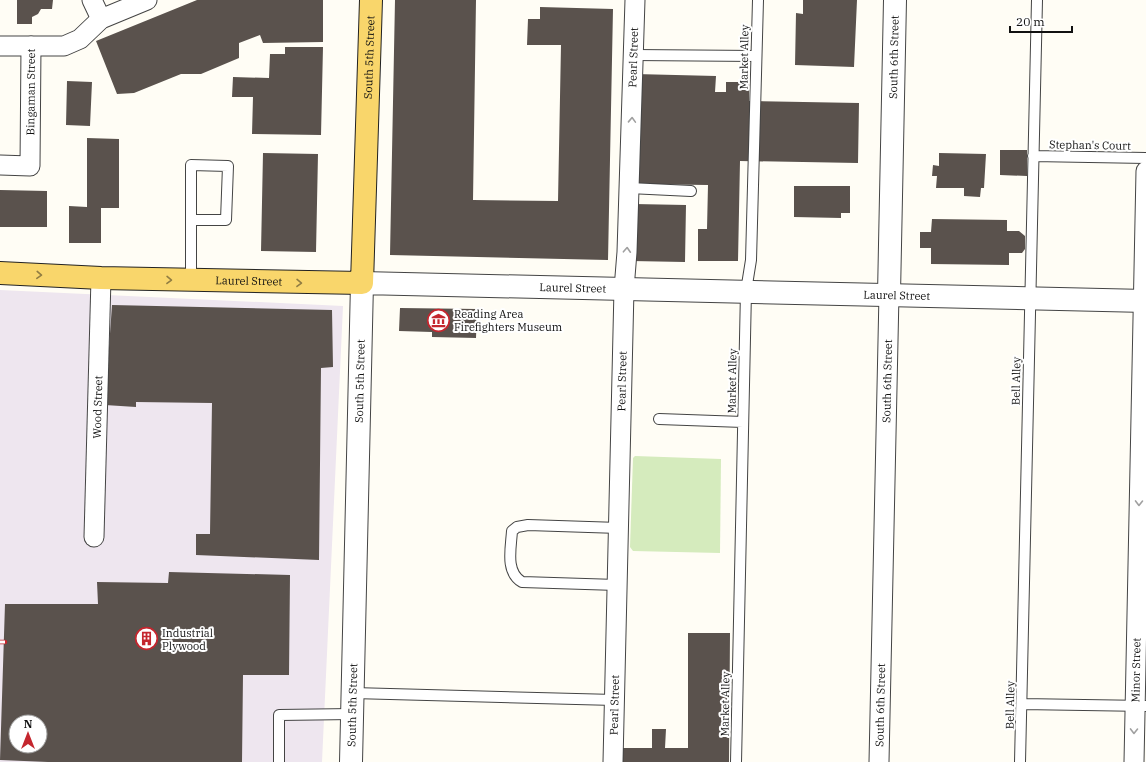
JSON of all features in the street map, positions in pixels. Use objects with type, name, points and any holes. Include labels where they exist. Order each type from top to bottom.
[{"type":"main road","name":"South 5th Street","points":[[362,283],[371,0]]},
{"type":"main road","name":"Laurel Street","points":[[0,273],[101,278],[362,283]]},
{"type":"street","points":[[92,0],[101,19]]},
{"type":"street","name":"Bingaman Street","points":[[0,165],[30,166],[31,46],[64,46],[80,39],[101,19],[148,0]]},
{"type":"street","name":"Pearl Street","points":[[613,762],[624,289],[627,252],[635,0]]},
{"type":"street","name":"South 6th Street","points":[[879,762],[895,0]]},
{"type":"street","points":[[0,46],[31,46]]},
{"type":"street","name":"Minor Street","points":[[1134,762],[1140,706],[1146,170]]},
{"type":"street","name":"Wood Street","points":[[94,536],[101,278]]},
{"type":"street","name":"Laurel Street","points":[[362,283],[1144,301]]},
{"type":"street","name":"South 5th Street","points":[[351,762],[362,283]]},
{"type":"lane","name":"Market Alley","points":[[736,762],[746,291],[752,260],[758,0]]},
{"type":"lane","name":"Bell Alley","points":[[1020,762],[1037,0]]},
{"type":"lane","points":[[634,55],[756,56]]},
{"type":"lane","name":"Stephan's Court","points":[[1033,156],[1146,158]]},
{"type":"lane","points":[[191,220],[226,220],[228,166],[191,165],[191,220],[191,280]]},
{"type":"lane","points":[[629,188],[692,190]]},
{"type":"lane","points":[[659,419],[743,422]]},
{"type":"lane","points":[[617,585],[522,582],[517,579],[511,568],[512,531],[517,527],[528,525],[618,528]]},
{"type":"lane","points":[[279,762],[280,715],[352,704],[615,700]]},
{"type":"lane","points":[[1022,704],[1140,706]]},
{"type":"shaded area","points":[[0,290],[343,306],[322,762],[0,762]]},
{"type":"green space","points":[[635,456],[721,459],[720,553],[633,551],[630,547],[633,458]]},
{"type":"building","points":[[17,0],[53,0],[52,9],[41,9],[38,14],[32,17],[32,24],[17,24]]},
{"type":"building","points":[[197,0],[323,0],[323,42],[263,43],[260,35],[239,43],[239,58],[201,74],[181,74],[134,93],[117,94],[96,41]]},
{"type":"building","points":[[395,0],[476,0],[473,200],[558,201],[561,45],[527,45],[528,19],[540,19],[540,7],[613,9],[608,260],[390,255]]},
{"type":"building","points":[[803,0],[857,0],[854,67],[795,65],[796,13],[803,14]]},
{"type":"building","points":[[285,47],[323,47],[321,135],[252,134],[253,97],[232,97],[233,77],[269,78],[270,54],[285,54]]},
{"type":"building","points":[[635,74],[716,76],[715,92],[726,92],[726,82],[749,82],[749,101],[859,103],[858,163],[740,161],[738,261],[698,261],[698,229],[707,229],[708,185],[633,184]]},
{"type":"building","points":[[67,81],[92,82],[90,126],[66,125]]},
{"type":"building","points":[[87,138],[119,139],[119,208],[101,208],[101,243],[69,243],[69,206],[87,207]]},
{"type":"building","points":[[1000,150],[1027,150],[1027,176],[1000,175]]},
{"type":"building","points":[[263,153],[318,154],[316,252],[261,251]]},
{"type":"building","points":[[939,153],[986,154],[984,188],[981,188],[980,197],[964,196],[964,188],[936,188],[937,176],[932,176],[933,165],[939,166]]},
{"type":"building","points":[[794,186],[850,186],[850,213],[841,213],[841,218],[794,217]]},
{"type":"building","points":[[0,190],[47,191],[47,227],[0,227]]},
{"type":"building","points":[[634,204],[686,205],[685,262],[632,261]]},
{"type":"building","points":[[932,219],[1007,220],[1007,231],[1019,231],[1025,236],[1025,249],[1022,253],[1009,253],[1009,265],[931,264],[931,248],[920,248],[920,232],[931,232]]},
{"type":"building","points":[[112,305],[332,310],[333,367],[321,368],[319,560],[196,555],[196,534],[210,534],[212,403],[136,402],[136,407],[105,405]]},
{"type":"building","name":"Reading Area Firefighters Museum","points":[[400,308],[477,309],[476,338],[432,337],[432,332],[399,331]]},
{"type":"building","name":"Industrial Plywood","points":[[169,572],[290,575],[289,675],[243,675],[242,762],[48,762],[0,760],[5,604],[98,604],[97,582],[168,583]]},
{"type":"building","points":[[688,633],[730,633],[729,762],[618,762],[619,748],[652,748],[652,729],[666,729],[665,748],[688,748]]},
{"type":"railway","points":[[0,642],[5,642]]},
{"type":"place","name":"Reading Area Firefighters Museum","points":[[438,320]]},
{"type":"place","name":"Industrial Plywood","points":[[147,639]]}]
